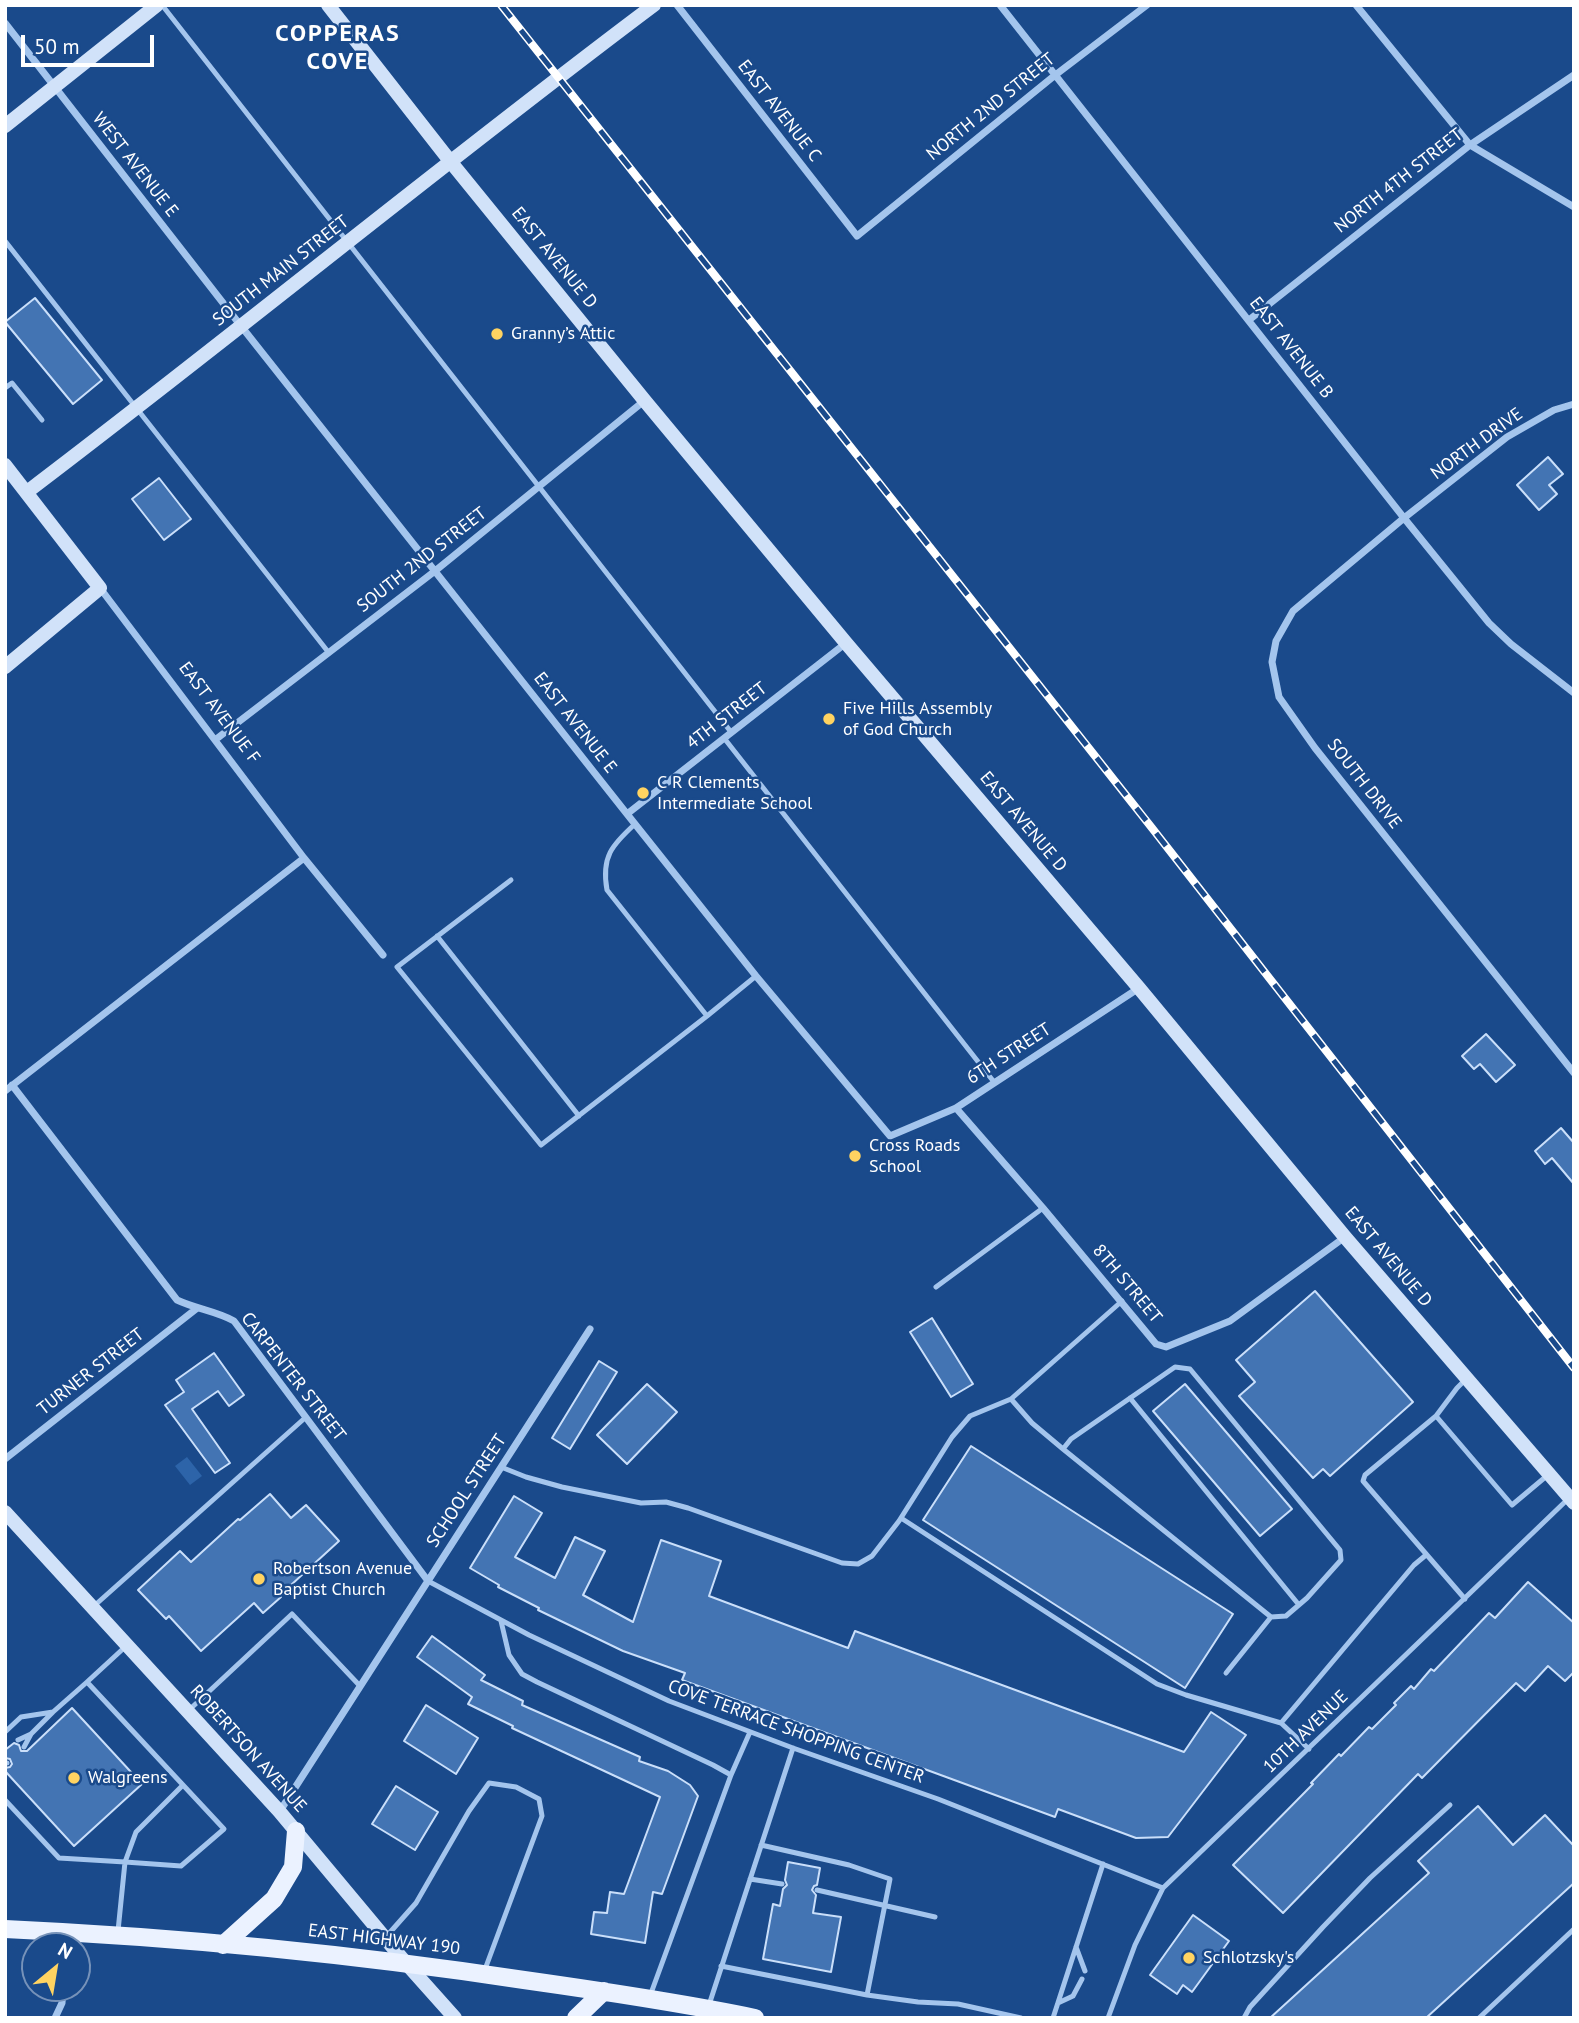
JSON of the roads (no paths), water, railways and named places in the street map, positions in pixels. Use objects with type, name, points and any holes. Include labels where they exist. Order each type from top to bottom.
[{"type":"main road","points":[[5,127],[159,5]]},
{"type":"main road","name":"EAST AVENUE D","points":[[328,5],[450,161],[846,643],[1139,988],[1345,1237],[1572,1501]]},
{"type":"main road","name":"SOUTH MAIN STREET","points":[[27,492],[654,5]]},
{"type":"main road","name":"EAST AVENUE F","points":[[5,465],[100,588]]},
{"type":"main road","points":[[5,667],[100,588]]},
{"type":"main road","name":"ROBERTSON AVENUE","points":[[5,1512],[279,1811],[455,2018]]},
{"type":"main road","points":[[223,1945],[274,1899],[293,1867],[296,1831]]},
{"type":"main road","name":"EAST HIGHWAY 190","points":[[5,1929],[23,1932]]},
{"type":"main road","name":"EAST HIGHWAY 190","points":[[91,1938],[117,1936],[405,1962],[649,1998],[755,2018]]},
{"type":"main road","points":[[576,2018],[604,1991]]},
{"type":"street","name":"EAST AVENUE C","points":[[677,5],[857,236]]},
{"type":"street","name":"EAST AVENUE B","points":[[1000,5],[1489,622],[1511,645],[1574,694]]},
{"type":"street","name":"NORTH 2ND STREET","points":[[857,236],[1054,76],[1147,5]]},
{"type":"street","points":[[1356,5],[1470,145],[1574,207]]},
{"type":"street","name":"WEST AVENUE E","points":[[5,23],[241,326]]},
{"type":"street","name":"NORTH 4TH STREET","points":[[1249,320],[1470,145],[1574,75]]},
{"type":"street","name":"EAST AVENUE E","points":[[241,326],[756,976],[890,1136]]},
{"type":"street","name":"SOUTH 2ND STREET","points":[[215,740],[435,571],[645,401]]},
{"type":"street","name":"NORTH DRIVE","points":[[1404,518],[1507,437],[1555,410],[1574,404]]},
{"type":"street","name":"SOUTH DRIVE","points":[[1404,518],[1293,611],[1276,641],[1272,662],[1279,697],[1315,748],[1574,1073]]},
{"type":"street","name":"EAST AVENUE F","points":[[100,588],[304,858],[383,955]]},
{"type":"street","name":"4TH STREET","points":[[627,814],[846,643]]},
{"type":"street","points":[[5,1091],[304,858]]},
{"type":"street","name":"6TH STREET","points":[[890,1136],[956,1108],[1139,988]]},
{"type":"street","name":"CARPENTER STREET","points":[[12,1085],[177,1300],[234,1321],[428,1581]]},
{"type":"street","name":"8TH STREET","points":[[956,1108],[1156,1344],[1166,1347],[1230,1321],[1345,1237]]},
{"type":"street","name":"TURNER STREET","points":[[5,1459],[196,1309]]},
{"type":"street","name":"SCHOOL STREET","points":[[279,1811],[590,1329]]},
{"type":"street","points":[[55,2018],[62,2002]]},
{"type":"lane","points":[[159,5],[731,732]]},
{"type":"lane","points":[[5,241],[329,653]]},
{"type":"lane","points":[[5,375],[42,420]]},
{"type":"lane","points":[[5,388],[12,383]]},
{"type":"lane","points":[[724,738],[994,1082]]},
{"type":"lane","points":[[635,824],[615,843],[609,853],[604,877],[607,890],[707,1016]]},
{"type":"lane","points":[[511,880],[397,967],[541,1145],[756,976]]},
{"type":"lane","points":[[437,936],[579,1116]]},
{"type":"lane","points":[[936,1287],[1043,1208]]},
{"type":"lane","points":[[501,1467],[562,1487],[641,1503],[666,1502],[842,1563],[858,1564],[872,1556],[901,1518],[952,1437],[970,1416],[1011,1399],[1122,1301]]},
{"type":"lane","points":[[1011,1399],[1032,1423],[1063,1449],[1271,1617],[1286,1616],[1341,1560],[1340,1550],[1190,1369],[1175,1367],[1071,1439],[1063,1449]]},
{"type":"lane","points":[[1465,1598],[1363,1481],[1365,1475],[1436,1416],[1466,1379]]},
{"type":"lane","points":[[1130,1398],[1299,1605]]},
{"type":"lane","points":[[1436,1416],[1512,1505],[1549,1474]]},
{"type":"lane","points":[[92,1608],[306,1417]]},
{"type":"lane","name":"10TH AVENUE","points":[[1108,2018],[1135,1945],[1163,1888],[1465,1598],[1572,1501]]},
{"type":"lane","points":[[901,1518],[1157,1684],[1280,1723],[1309,1749]]},
{"type":"lane","points":[[1280,1723],[1414,1565],[1426,1555]]},
{"type":"lane","name":"COVE TERRACE SHOPPING CENTER","points":[[428,1581],[501,1621],[669,1701],[938,1799],[1163,1888]]},
{"type":"lane","points":[[188,1711],[292,1614],[360,1686]]},
{"type":"lane","points":[[1226,1673],[1271,1617]]},
{"type":"lane","points":[[501,1621],[509,1655],[522,1674],[731,1775]]},
{"type":"lane","points":[[24,1748],[31,1734],[53,1712],[127,1645]]},
{"type":"lane","points":[[5,1800],[59,1858],[181,1867],[224,1829],[88,1682]]},
{"type":"lane","points":[[5,1732],[21,1717],[53,1712]]},
{"type":"lane","points":[[649,1998],[731,1775],[750,1732]]},
{"type":"lane","points":[[18,1740],[31,1734]]},
{"type":"lane","points":[[708,2008],[793,1748]]},
{"type":"lane","points":[[385,1938],[416,1903],[469,1811],[489,1783],[516,1787],[539,1799],[542,1816],[484,1974]]},
{"type":"lane","points":[[117,1936],[125,1861],[136,1832],[183,1785]]},
{"type":"lane","points":[[1244,2018],[1250,2007],[1370,1878],[1450,1805]]},
{"type":"lane","points":[[761,1845],[849,1865],[890,1879],[867,1995]]},
{"type":"lane","points":[[1053,2018],[1103,1864]]},
{"type":"lane","points":[[750,1879],[782,1884]]},
{"type":"lane","points":[[817,1891],[935,1917]]},
{"type":"lane","points":[[1479,2018],[1574,1929]]},
{"type":"lane","points":[[1076,1947],[1085,1971]]},
{"type":"lane","points":[[721,1966],[867,1995],[958,2004],[1021,2018]]},
{"type":"lane","points":[[1058,2003],[1073,1996],[1082,1979]]},
{"type":"railway","points":[[501,5],[1152,828],[1574,1368]]},
{"type":"place","name":"Granny’s Attic","points":[[497,334]]},
{"type":"place","name":"Five Hills Assembly of God Church","points":[[829,719]]},
{"type":"place","name":"C R Clements Intermediate School","points":[[643,793]]},
{"type":"place","name":"Cross Roads School","points":[[855,1156]]},
{"type":"place","name":"Robertson Avenue Baptist Church","points":[[259,1579]]},
{"type":"place","name":"Walgreens","points":[[74,1778]]},
{"type":"place","name":"Schlotzsky's","points":[[1189,1958]]},
{"type":"district","name":"COPPERAS COVE","points":[[338,48]]}]
